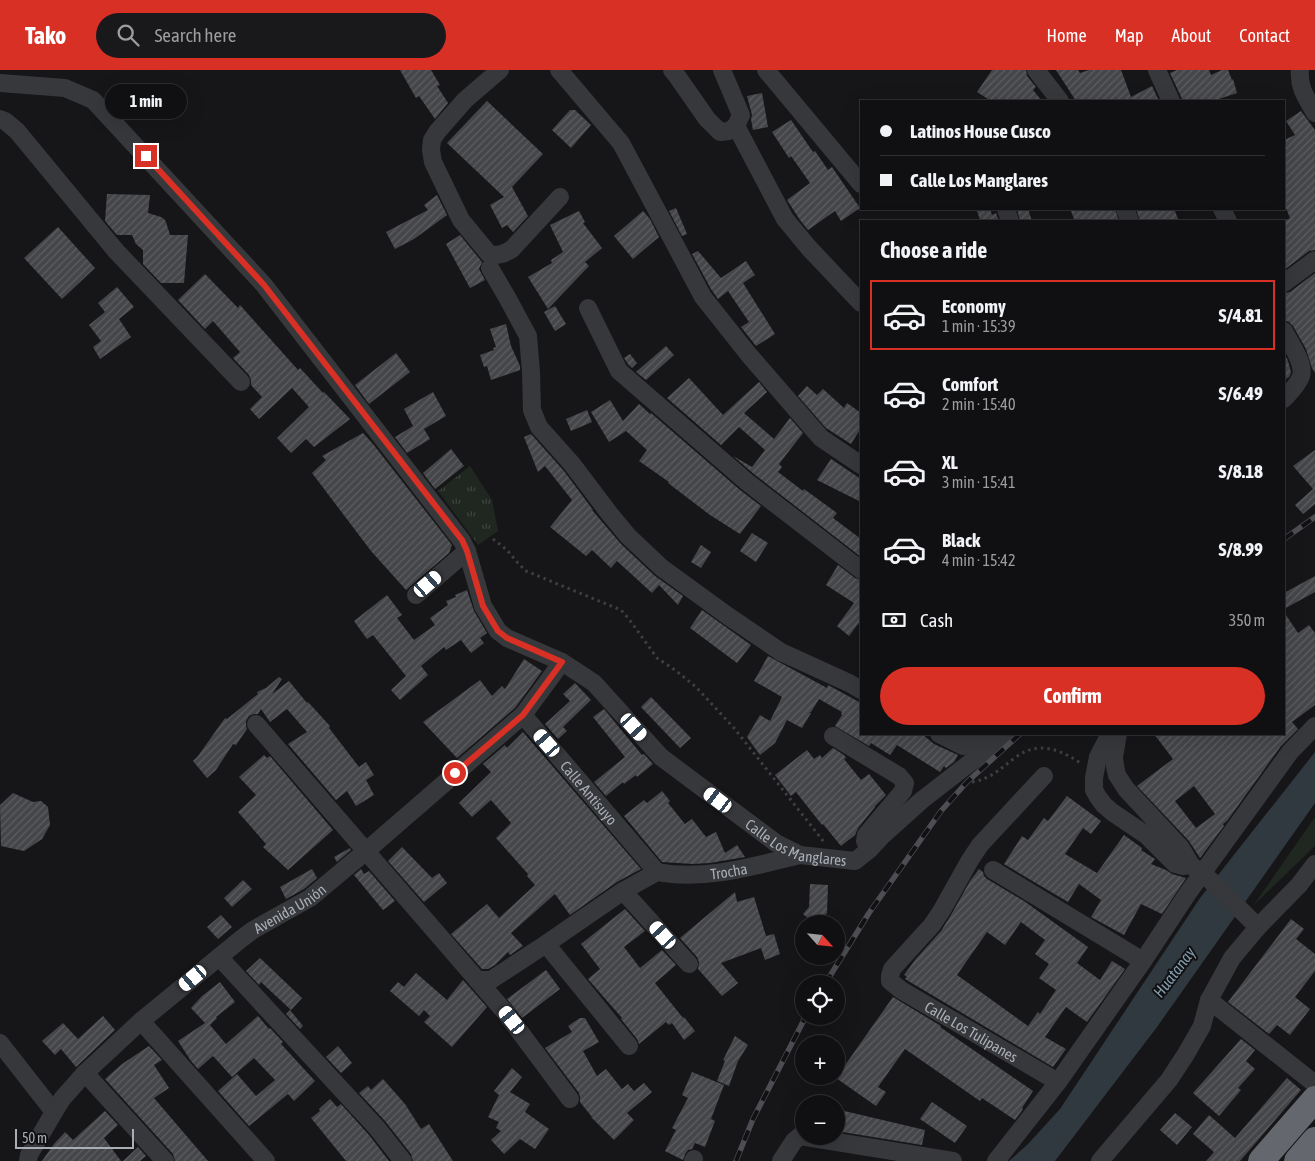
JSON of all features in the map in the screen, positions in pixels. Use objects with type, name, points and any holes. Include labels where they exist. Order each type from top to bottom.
[{"type":"highway","points":[[1261,1161],[1315,1099]]},
{"type":"highway","points":[[1297,1161],[1315,1140]]},
{"type":"street","points":[[500,70],[465,100],[436,132],[432,140],[433,162],[460,220],[489,254],[497,256],[512,249],[560,198]]},
{"type":"street","points":[[559,70],[621,143],[703,298],[749,355],[821,438],[860,464]]},
{"type":"street","points":[[672,70],[707,119],[720,132],[729,131],[736,126],[741,115],[722,70]]},
{"type":"street","points":[[766,70],[860,183]]},
{"type":"street","points":[[1036,70],[1059,100]]},
{"type":"street","points":[[1157,70],[1171,100]]},
{"type":"street","points":[[1300,70],[1301,87],[1315,113]]},
{"type":"street","name":"Calle Los Manglares","points":[[0,83],[65,88],[93,100],[264,285],[462,540],[483,606],[498,631],[507,638],[562,662],[594,683],[661,757],[776,843],[800,855],[855,861]]},
{"type":"street","points":[[0,119],[17,131],[116,252],[241,382]]},
{"type":"street","points":[[736,126],[785,218],[809,248],[860,302]]},
{"type":"street","points":[[1285,282],[1315,260]]},
{"type":"street","points":[[490,268],[528,336],[532,410],[539,427],[572,464],[628,536],[662,568],[774,647],[860,690]]},
{"type":"street","points":[[588,308],[619,371],[747,482],[860,569]]},
{"type":"street","points":[[1285,333],[1300,361],[1302,375],[1285,398]]},
{"type":"street","points":[[416,595],[467,551]]},
{"type":"street","name":"Avenida Unión","points":[[31,1159],[62,1099],[85,1073],[141,1021],[253,930],[310,898],[365,852],[523,715],[562,662]]},
{"type":"street","name":"Calle Antisuyo","points":[[523,715],[657,872]]},
{"type":"street","points":[[256,724],[477,980],[518,1029],[570,1099]]},
{"type":"street","points":[[996,1161],[1058,1082],[1143,960],[1201,872],[1290,752],[1315,726]]},
{"type":"street","points":[[941,735],[963,746],[982,735]]},
{"type":"street","points":[[855,861],[922,800],[1006,735]]},
{"type":"street","points":[[1109,735],[1098,757],[1094,778],[1094,790],[1098,797],[1112,812],[1146,835],[1175,864],[1201,872]]},
{"type":"street","points":[[1118,735],[1114,757],[1118,775],[1126,789],[1201,872],[1254,923]]},
{"type":"street","points":[[833,736],[899,776],[905,783],[903,791],[866,835],[865,841],[870,849]]},
{"type":"street","name":"Calle Los Tulipanes","points":[[1044,776],[980,845],[932,925],[892,970],[890,981],[901,990],[1058,1082]]},
{"type":"street","name":"Trocha","points":[[657,872],[674,875],[718,872],[800,855]]},
{"type":"street","points":[[1100,1161],[1173,1073],[1186,1054],[1202,1026],[1209,1000],[1254,923],[1299,885],[1315,864]]},
{"type":"street","points":[[993,870],[1143,960]]},
{"type":"street","points":[[477,980],[491,980],[623,891],[657,872]]},
{"type":"street","points":[[623,891],[689,964]]},
{"type":"street","points":[[546,944],[629,1046]]},
{"type":"street","points":[[219,957],[377,1128],[402,1161]]},
{"type":"street","points":[[1209,1000],[1315,1084]]},
{"type":"street","points":[[141,1021],[266,1161]]},
{"type":"street","points":[[0,1042],[54,1112]]},
{"type":"street","points":[[85,1073],[165,1161]]},
{"type":"street","points":[[782,1161],[794,1141],[800,1136],[862,1154],[953,1161]]},
{"type":"path","points":[[493,539],[507,550],[526,571],[621,610],[657,658],[676,670],[696,687],[734,728],[836,857],[855,861]]},
{"type":"green space","points":[[470,466],[492,500],[498,531],[478,545],[438,491]]},
{"type":"green space","points":[[1315,817],[1315,846],[1253,906]]},
{"type":"water","name":"Huatanay","points":[[1315,752],[1315,803],[1157,1027],[1055,1161],[1009,1161],[1028,1144],[1060,1109],[1200,898]]},
{"type":"building","points":[[400,70],[431,70],[440,85],[437,86],[448,103],[435,119],[419,96],[416,98]]},
{"type":"building","points":[[992,70],[1026,70],[1027,76],[1036,87],[1033,90],[1041,100],[989,100],[977,92]]},
{"type":"building","points":[[1056,70],[1078,70],[1080,73],[1089,70],[1121,70],[1131,97],[1152,86],[1159,100],[1075,100]]},
{"type":"building","points":[[1177,70],[1209,70],[1211,75],[1222,70],[1228,70],[1237,93],[1219,100],[1183,100],[1170,73]]},
{"type":"building","points":[[762,93],[768,127],[753,130],[752,115],[747,96]]},
{"type":"building","points":[[487,101],[543,154],[512,187],[528,216],[513,232],[507,225],[502,228],[490,205],[504,197],[447,143]]},
{"type":"building","points":[[570,110],[575,110],[591,125],[571,148],[552,130]]},
{"type":"building","points":[[1301,111],[1315,130],[1315,250],[1309,251],[1285,269],[1285,220],[1290,218],[1285,206],[1285,140],[1295,135],[1286,121]]},
{"type":"building","points":[[791,120],[828,170],[832,167],[860,208],[841,221],[835,211],[808,230],[787,200],[810,183],[791,156],[789,158],[772,132]]},
{"type":"building","points":[[107,194],[150,195],[148,213],[164,219],[170,235],[188,235],[184,283],[161,283],[143,264],[143,250],[136,244],[132,235],[117,235],[105,221]]},
{"type":"building","points":[[437,195],[447,215],[414,239],[395,249],[386,232],[428,210],[424,205]]},
{"type":"building","points":[[676,208],[687,234],[682,236],[669,211]]},
{"type":"building","points":[[990,210],[992,215],[996,213],[999,220],[980,220],[977,211]]},
{"type":"building","points":[[1017,210],[1028,210],[1032,220],[1020,220]]},
{"type":"building","points":[[1070,210],[1115,210],[1119,220],[1075,220]]},
{"type":"building","points":[[1136,210],[1174,210],[1179,220],[1140,220]]},
{"type":"building","points":[[579,211],[585,222],[583,223],[602,248],[585,262],[589,266],[548,309],[528,277],[552,263],[551,260],[563,252],[550,225]]},
{"type":"building","points":[[643,211],[650,219],[659,237],[633,259],[614,236]]},
{"type":"building","points":[[58,227],[95,268],[62,299],[24,258]]},
{"type":"building","points":[[460,235],[482,262],[479,269],[485,280],[470,288],[446,244]]},
{"type":"building","points":[[698,251],[721,278],[746,261],[755,275],[743,283],[775,334],[756,346],[741,327],[749,322],[728,291],[718,299],[711,289],[692,254]]},
{"type":"building","points":[[1315,273],[1315,373],[1306,349],[1293,326],[1285,320],[1285,293],[1290,292]]},
{"type":"building","points":[[205,274],[238,308],[240,305],[298,370],[300,368],[350,419],[314,447],[306,439],[291,453],[277,438],[309,407],[292,388],[259,419],[250,409],[262,397],[251,385],[249,375],[233,358],[240,352],[213,321],[205,329],[178,300]]},
{"type":"building","points":[[117,287],[134,307],[119,319],[131,337],[100,359],[93,347],[101,341],[89,325],[105,312],[98,303]]},
{"type":"building","points":[[555,306],[566,324],[555,331],[544,312]]},
{"type":"building","points":[[506,324],[511,346],[520,370],[491,380],[487,366],[484,367],[480,355],[494,350],[493,348],[496,347],[490,329]]},
{"type":"building","points":[[666,346],[674,355],[646,380],[636,372]]},
{"type":"building","points":[[396,353],[410,372],[369,404],[355,385]]},
{"type":"building","points":[[630,354],[637,363],[632,368],[624,358]]},
{"type":"building","points":[[1287,358],[1291,373],[1285,379],[1285,359]]},
{"type":"building","points":[[689,378],[723,415],[759,382],[767,392],[744,413],[774,439],[790,418],[803,433],[779,464],[782,467],[778,472],[837,513],[833,518],[860,538],[860,556],[733,456],[752,467],[765,450],[739,427],[721,445],[667,398]]},
{"type":"building","points":[[807,386],[817,395],[823,389],[844,408],[847,403],[860,412],[860,430],[851,444],[826,428],[798,396]]},
{"type":"building","points":[[433,392],[446,416],[424,429],[430,439],[407,453],[395,437],[413,426],[404,409]]},
{"type":"building","points":[[610,400],[623,421],[639,404],[761,506],[740,534],[710,515],[639,461],[647,450],[626,431],[609,442],[591,412]]},
{"type":"building","points":[[587,410],[592,422],[571,431],[566,419]]},
{"type":"building","points":[[363,433],[452,545],[449,553],[406,590],[371,551],[312,473],[326,460],[322,456]]},
{"type":"building","points":[[531,434],[564,471],[592,510],[621,544],[655,576],[683,596],[678,605],[659,585],[652,593],[617,561],[611,568],[592,550],[586,556],[550,527],[572,500],[545,466],[538,472],[524,437]]},
{"type":"building","points":[[451,449],[464,466],[435,489],[423,473]]},
{"type":"building","points":[[1315,450],[1315,504],[1303,514],[1295,505],[1313,489],[1293,466]]},
{"type":"building","points":[[831,459],[860,478],[860,502],[817,480]]},
{"type":"building","points":[[752,533],[768,543],[756,562],[740,551]]},
{"type":"building","points":[[701,545],[711,552],[701,568],[691,562]]},
{"type":"building","points":[[838,565],[860,580],[860,621],[849,636],[837,626],[854,603],[826,585]]},
{"type":"building","points":[[1315,576],[1315,592],[1285,608],[1285,592]]},
{"type":"building","points":[[467,590],[474,611],[487,633],[480,638],[484,643],[471,653],[461,640],[446,650],[444,647],[421,666],[428,675],[400,700],[391,690],[406,676],[373,635],[367,639],[354,621],[387,595],[402,615],[397,618],[414,640],[435,625],[430,618],[448,605],[446,601]]},
{"type":"building","points":[[702,610],[751,645],[737,663],[690,628]]},
{"type":"building","points":[[1285,614],[1298,633],[1309,625],[1315,633],[1315,705],[1292,722],[1298,729],[1281,746],[1200,858],[1189,841],[1137,786],[1173,759],[1155,735],[1285,735]],"holes":[[[1194,786],[1215,814],[1196,828],[1175,801]]]},
{"type":"building","points":[[768,656],[827,688],[828,685],[860,702],[860,735],[923,735],[934,744],[958,755],[954,762],[946,768],[944,766],[940,772],[897,745],[890,755],[871,743],[869,746],[835,726],[842,712],[819,699],[811,712],[809,712],[811,713],[802,728],[787,720],[775,743],[760,755],[747,737],[760,715],[770,721],[782,697],[754,681]]},
{"type":"building","points":[[524,659],[542,671],[515,708],[457,758],[423,722],[480,680],[492,696],[502,686],[505,689]]},
{"type":"building","points":[[279,677],[282,679],[272,694],[289,681],[307,703],[330,726],[329,728],[359,767],[366,762],[374,775],[366,780],[374,795],[356,806],[347,791],[336,800],[288,744],[307,732],[287,709],[270,722],[261,709],[258,714],[249,716],[246,721],[247,729],[236,745],[233,744],[216,770],[207,778],[193,761],[225,718],[227,719],[258,694],[257,692],[266,688]]},
{"type":"building","points":[[575,683],[591,700],[563,727],[567,731],[558,739],[545,724],[570,701],[563,694]]},
{"type":"building","points":[[651,697],[691,738],[680,748],[641,707]]},
{"type":"building","points":[[604,709],[642,755],[644,754],[653,764],[637,777],[636,775],[624,784],[623,782],[606,796],[594,782],[625,757],[593,717]]},
{"type":"building","points":[[523,732],[641,869],[617,882],[570,915],[555,894],[511,933],[523,946],[510,955],[508,952],[488,969],[482,969],[451,934],[487,904],[499,918],[535,885],[527,876],[528,874],[496,838],[511,823],[491,800],[472,817],[459,803],[491,772],[483,764],[505,745],[507,748]]},
{"type":"building","points":[[833,748],[844,755],[846,758],[844,759],[861,780],[869,774],[886,795],[875,806],[858,828],[855,835],[841,846],[796,792],[791,796],[775,775],[807,750],[814,759],[820,755],[822,758]]},
{"type":"building","points":[[264,755],[267,758],[270,756],[333,830],[288,870],[263,847],[266,844],[238,812],[256,795],[239,777]]},
{"type":"building","points":[[662,791],[670,801],[668,803],[685,824],[692,819],[706,837],[716,832],[725,853],[737,845],[745,857],[710,863],[662,862],[624,816],[644,800],[647,803]]},
{"type":"building","points":[[13,793],[33,802],[41,801],[48,807],[50,825],[42,839],[24,851],[1,846],[0,805]]},
{"type":"building","points":[[1067,796],[1101,821],[1091,834],[1083,828],[1065,854],[1097,873],[1124,835],[1155,859],[1151,864],[1186,878],[1162,914],[1141,904],[1124,935],[1091,917],[1101,900],[1079,884],[1068,902],[1004,864],[1022,836],[1028,840],[1044,818],[1048,821]]},
{"type":"building","points":[[402,847],[432,878],[439,873],[447,883],[424,902],[388,861]]},
{"type":"building","points":[[350,848],[351,850],[337,862],[334,857]]},
{"type":"building","points":[[312,869],[317,878],[304,889],[286,899],[280,887]]},
{"type":"building","points":[[361,869],[364,874],[369,871],[395,901],[383,910],[354,875]]},
{"type":"building","points":[[979,869],[987,879],[1024,901],[1088,947],[1077,963],[1100,980],[1112,961],[1125,969],[1087,1022],[1066,1007],[1045,1037],[1066,1049],[1053,1067],[905,979],[907,977],[904,975],[915,960],[941,931]],"holes":[[[1021,922],[1045,940],[1035,954],[1049,964],[1039,978],[1056,990],[1040,1014],[1038,1012],[1028,1026],[957,975],[987,932],[1005,945]]]},
{"type":"building","points":[[243,880],[252,889],[232,907],[224,898]]},
{"type":"building","points":[[810,884],[828,885],[825,915],[804,915],[803,914],[809,907]]},
{"type":"building","points":[[735,892],[737,902],[754,897],[766,936],[774,934],[780,954],[765,960],[761,948],[721,963],[738,983],[722,996],[698,969],[699,962],[697,957],[680,938]]},
{"type":"building","points":[[625,909],[645,931],[624,947],[640,968],[662,950],[676,965],[655,983],[695,1031],[684,1040],[672,1023],[669,1025],[666,1022],[639,1044],[622,1018],[588,979],[600,969],[581,944]]},
{"type":"building","points":[[221,915],[232,927],[218,939],[207,927]]},
{"type":"building","points":[[1291,919],[1304,929],[1296,939],[1315,954],[1315,971],[1295,997],[1310,1009],[1290,1035],[1277,1025],[1269,1034],[1228,1002]]},
{"type":"building","points":[[260,958],[302,998],[291,1010],[261,982],[259,985],[246,971]]},
{"type":"building","points":[[546,970],[560,989],[522,1018],[507,999]]},
{"type":"building","points":[[416,973],[447,1000],[463,980],[487,1007],[452,1047],[424,1022],[430,1016],[424,1010],[419,1016],[390,991],[398,982],[404,987]]},
{"type":"building","points":[[220,982],[235,1002],[216,1017],[210,1025],[226,1044],[258,1016],[283,1042],[281,1044],[315,1081],[294,1101],[288,1094],[249,1126],[218,1091],[237,1074],[256,1096],[275,1080],[254,1058],[232,1077],[213,1056],[198,1069],[178,1041],[205,1023],[191,1008],[202,996]]},
{"type":"building","points":[[893,997],[941,1026],[1033,1091],[1015,1120],[982,1098],[980,1101],[905,1049],[878,1087],[886,1092],[876,1106],[845,1084],[845,1065]]},
{"type":"building","points":[[290,1010],[303,1026],[300,1029],[286,1014]]},
{"type":"building","points":[[103,1016],[115,1030],[76,1067],[61,1049],[55,1055],[42,1041],[63,1023],[78,1039]]},
{"type":"building","points":[[580,1018],[585,1018],[599,1042],[583,1051],[597,1076],[606,1069],[622,1089],[628,1084],[634,1091],[644,1083],[652,1092],[627,1113],[634,1120],[614,1140],[591,1117],[580,1102],[579,1093],[545,1048],[572,1032],[568,1026]]},
{"type":"building","points":[[735,1036],[748,1045],[738,1061],[729,1086],[717,1081],[725,1061],[723,1060]]},
{"type":"building","points":[[1241,1039],[1255,1050],[1246,1061],[1255,1069],[1238,1088],[1241,1090],[1219,1116],[1193,1093]]},
{"type":"building","points":[[149,1046],[162,1060],[154,1065],[169,1088],[154,1098],[208,1161],[175,1161],[173,1154],[105,1079],[122,1064]]},
{"type":"building","points":[[338,1046],[352,1063],[341,1073],[326,1057]]},
{"type":"building","points":[[512,1068],[522,1077],[510,1092],[530,1104],[525,1112],[549,1129],[535,1149],[520,1139],[504,1154],[491,1140],[501,1131],[496,1128],[499,1122],[488,1117],[499,1095],[494,1091]]},
{"type":"building","points":[[692,1072],[724,1085],[711,1119],[715,1121],[705,1147],[695,1143],[692,1149],[688,1150],[685,1154],[683,1160],[665,1151],[676,1130],[672,1128],[688,1098],[682,1095]]},
{"type":"building","points":[[1287,1078],[1301,1090],[1240,1161],[1206,1161],[1214,1152],[1193,1134],[1209,1115],[1235,1138]]},
{"type":"building","points":[[383,1079],[405,1104],[421,1129],[429,1124],[453,1161],[413,1161],[411,1154],[385,1121],[359,1093],[368,1086],[371,1090]]},
{"type":"building","points":[[330,1099],[337,1107],[341,1104],[389,1161],[346,1161],[311,1118]]},
{"type":"building","points":[[932,1102],[967,1126],[955,1143],[920,1119]]},
{"type":"building","points":[[105,1111],[118,1125],[104,1138],[121,1161],[42,1161],[65,1132],[73,1140]]},
{"type":"building","points":[[845,1111],[925,1130],[922,1145],[845,1132]]},
{"type":"building","points":[[1175,1113],[1192,1127],[1177,1145],[1160,1130]]},
{"type":"building","points":[[138,1147],[146,1156],[140,1161],[123,1161]]},
{"type":"railway","points":[[1285,538],[1315,517]]},
{"type":"railway","points":[[831,975],[869,913],[941,811],[967,782],[1019,735]]},
{"type":"railway","points":[[736,1161],[753,1119],[801,1025]]},
{"type":"route","points":[[146,156],[264,285],[462,540],[483,606],[498,631],[507,638],[562,662],[523,715],[455,773]]}]
